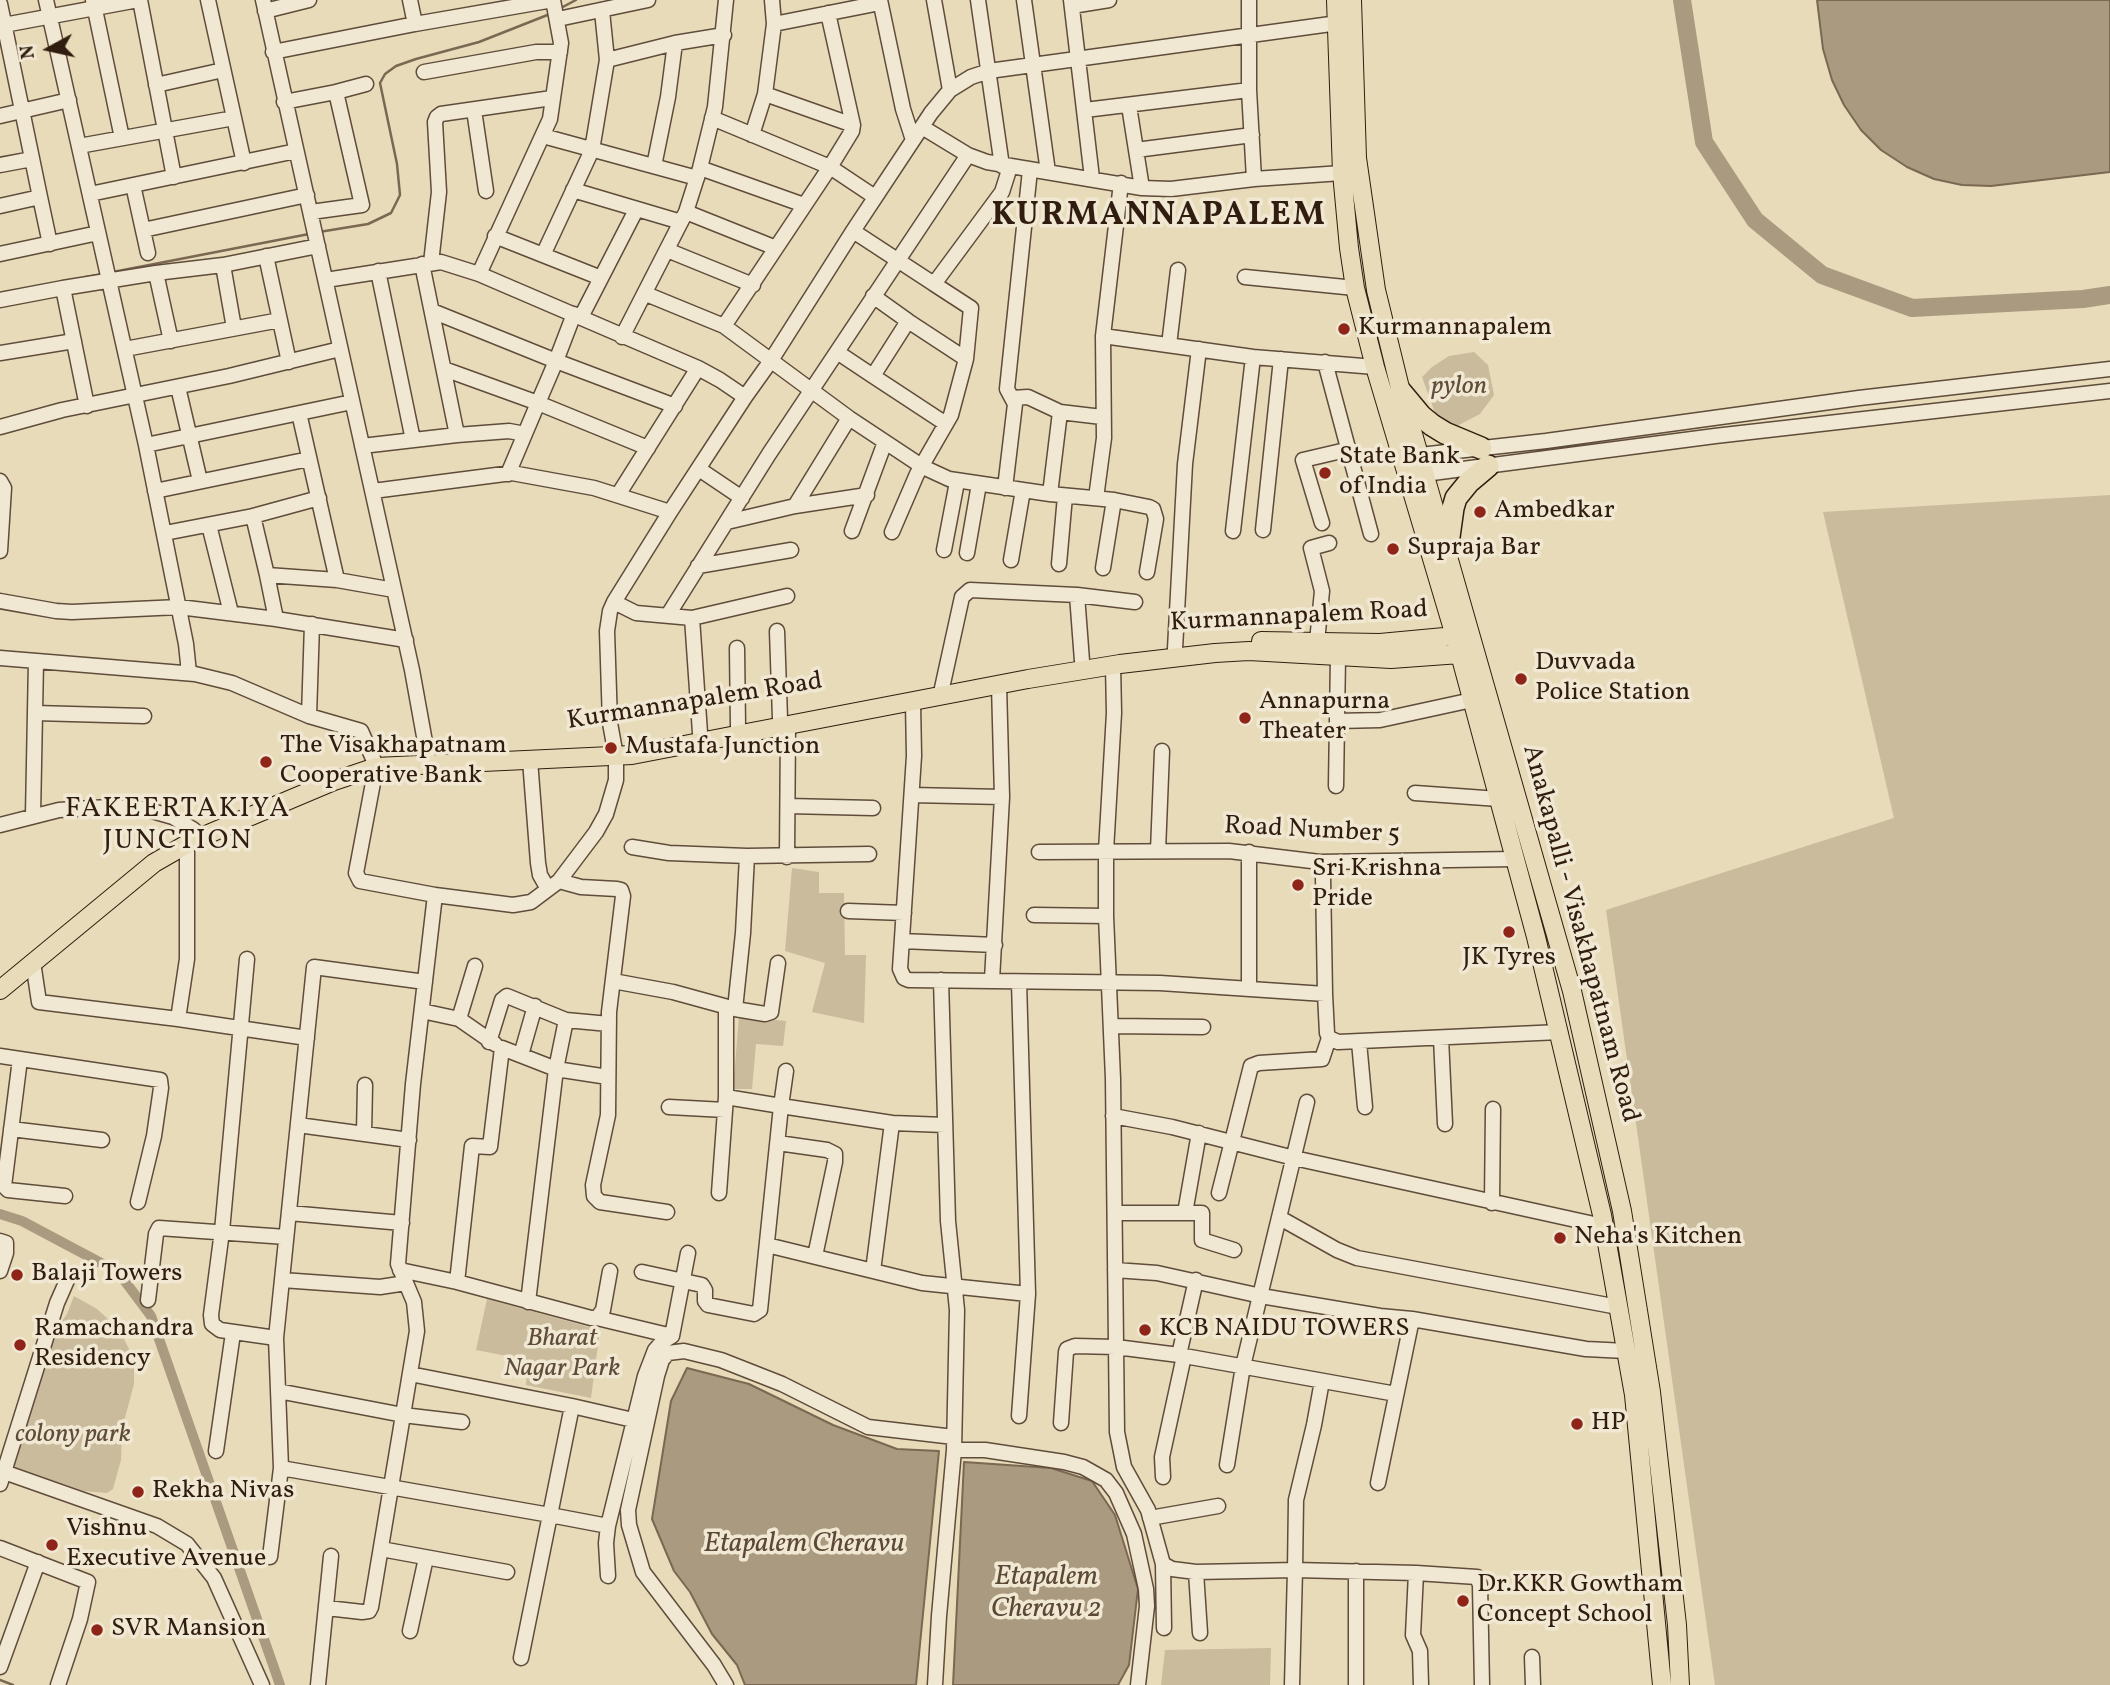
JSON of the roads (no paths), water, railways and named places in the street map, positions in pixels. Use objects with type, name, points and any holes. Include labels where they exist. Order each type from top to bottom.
[{"type":"highway","points":[[1401,392],[1432,425],[1485,457],[1457,498],[1447,551]]},
{"type":"main road","name":"Anakapalli - Visakhapatnam Road","points":[[1336,0],[1342,173],[1355,288],[1375,367],[1411,456]]},
{"type":"main road","name":"Anakapalli - Visakhapatnam Road","points":[[1352,0],[1357,158],[1376,290],[1401,392],[1411,456],[1560,1032],[1603,1226],[1634,1395],[1662,1685]]},
{"type":"main road","name":"Anakapalli - Visakhapatnam Road","points":[[1416,475],[1447,551],[1556,932],[1572,990],[1622,1211],[1651,1392],[1677,1625],[1680,1685]]},
{"type":"main road","name":"Kurmannapalem Road","points":[[0,978],[146,860],[191,837],[358,764],[615,751],[700,733],[784,722],[1082,661],[1175,649],[1259,641],[1317,647],[1391,643],[1458,645]]},
{"type":"main road","points":[[429,760],[530,760],[615,751],[656,751],[784,722],[913,703],[1113,665],[1317,647],[1338,656],[1391,659],[1458,645]]},
{"type":"main road","points":[[0,990],[154,863],[191,837]]},
{"type":"main road","points":[[1536,937],[1556,932]]},
{"type":"street","points":[[46,0],[136,396],[179,607],[189,673]]},
{"type":"street","points":[[4,25],[52,17],[94,4],[139,0],[174,177]]},
{"type":"street","points":[[208,0],[244,163]]},
{"type":"street","points":[[309,0],[264,5],[406,640],[429,760]]},
{"type":"street","points":[[410,0],[415,24]]},
{"type":"street","points":[[273,52],[415,24],[555,8],[602,11],[648,0]]},
{"type":"street","points":[[622,337],[683,217],[699,173],[712,118],[724,35],[726,0]]},
{"type":"street","points":[[752,135],[765,94],[774,24],[772,0]]},
{"type":"street","points":[[934,0],[950,90]]},
{"type":"street","points":[[934,284],[1002,192],[1006,166],[978,0]]},
{"type":"street","points":[[1024,0],[1048,172]]},
{"type":"street","points":[[1092,178],[1072,3],[1109,0]]},
{"type":"street","points":[[1249,0],[1249,90],[1254,179]]},
{"type":"street","points":[[774,24],[880,1],[903,109],[913,140]]},
{"type":"street","points":[[0,4],[7,72],[22,111],[50,244]]},
{"type":"street","points":[[94,4],[122,138]]},
{"type":"street","points":[[479,274],[550,119],[559,52],[555,8]]},
{"type":"street","points":[[542,255],[592,150],[607,60],[602,11]]},
{"type":"street","points":[[724,326],[830,167],[853,125],[828,13]]},
{"type":"street","points":[[0,658],[189,673],[232,683],[309,716],[361,731],[375,764],[357,878],[360,881],[435,895],[513,905],[531,902],[554,885],[596,832],[606,814],[616,780],[610,723],[607,631],[614,602],[853,231],[913,140],[950,90],[971,77],[989,71],[1338,23]]},
{"type":"street","points":[[607,60],[675,43],[724,35]]},
{"type":"street","points":[[654,166],[668,97],[675,43]]},
{"type":"street","points":[[424,72],[536,52],[559,52]]},
{"type":"street","points":[[156,85],[223,71]]},
{"type":"street","points":[[284,102],[366,84]]},
{"type":"street","points":[[1085,110],[1249,90]]},
{"type":"street","points":[[312,212],[362,205],[336,92]]},
{"type":"street","points":[[765,94],[853,125]]},
{"type":"street","points":[[457,435],[432,311],[427,264],[439,192],[435,122],[441,114],[552,98]]},
{"type":"street","points":[[0,116],[69,100]]},
{"type":"street","points":[[1129,106],[1142,188]]},
{"type":"street","points":[[474,110],[486,191]]},
{"type":"street","points":[[79,146],[234,118]]},
{"type":"street","points":[[712,118],[830,167],[876,197]]},
{"type":"street","points":[[922,127],[968,155],[1006,166],[1142,188],[1171,189],[1254,179],[1342,173]]},
{"type":"street","points":[[1136,150],[1252,135]]},
{"type":"street","points":[[543,136],[654,166],[699,173],[804,205]]},
{"type":"street","points":[[90,194],[296,151]]},
{"type":"street","points":[[668,615],[873,296],[968,155]]},
{"type":"street","points":[[0,165],[32,159]]},
{"type":"street","points":[[1005,488],[1015,404],[1007,389],[1030,170]]},
{"type":"street","points":[[1097,498],[1104,438],[1103,336],[1121,183]]},
{"type":"street","points":[[133,185],[148,253]]},
{"type":"street","points":[[573,190],[636,210],[683,217],[776,248]]},
{"type":"street","points":[[143,230],[307,195]]},
{"type":"street","points":[[0,206],[40,198]]},
{"type":"street","points":[[508,474],[577,315],[601,278],[636,210]]},
{"type":"street","points":[[853,231],[971,308],[966,359],[958,395],[892,532]]},
{"type":"street","points":[[0,254],[98,233]]},
{"type":"street","points":[[495,236],[601,278]]},
{"type":"street","points":[[0,299],[63,288],[107,275],[156,273],[223,265],[266,256],[317,237]]},
{"type":"street","points":[[667,250],[753,285]]},
{"type":"street","points":[[266,256],[289,362]]},
{"type":"street","points":[[326,280],[441,262],[479,274],[698,368],[745,397]]},
{"type":"street","points":[[223,265],[234,328]]},
{"type":"street","points":[[1168,345],[1178,270]]},
{"type":"street","points":[[379,271],[413,440]]},
{"type":"street","points":[[156,273],[171,341]]},
{"type":"street","points":[[1245,276],[1355,288]]},
{"type":"street","points":[[63,288],[88,405]]},
{"type":"street","points":[[646,293],[724,326],[849,418],[923,467],[957,481],[1114,500],[1153,509],[1156,519],[1147,572]]},
{"type":"street","points":[[873,296],[966,359]]},
{"type":"street","points":[[432,311],[675,406]]},
{"type":"street","points":[[125,349],[280,320]]},
{"type":"street","points":[[873,376],[908,321]]},
{"type":"street","points":[[1103,336],[1254,357],[1375,367]]},
{"type":"street","points":[[0,354],[74,341]]},
{"type":"street","points":[[0,427],[340,349]]},
{"type":"street","points":[[1175,649],[1185,464],[1199,349]]},
{"type":"street","points":[[837,352],[946,424]]},
{"type":"street","points":[[1233,530],[1254,357]]},
{"type":"street","points":[[1263,530],[1281,359]]},
{"type":"street","points":[[1325,362],[1371,534]]},
{"type":"street","points":[[618,495],[698,368]]},
{"type":"street","points":[[444,369],[538,402],[648,449]]},
{"type":"street","points":[[1416,475],[1546,442],[1858,398],[2110,369]]},
{"type":"street","points":[[178,387],[200,481]]},
{"type":"street","points":[[1411,456],[1485,457],[2110,391]]},
{"type":"street","points":[[1012,398],[1028,397],[1060,412],[1102,417]]},
{"type":"street","points":[[146,445],[352,402]]},
{"type":"street","points":[[1059,564],[1060,412]]},
{"type":"street","points":[[299,413],[337,580]]},
{"type":"street","points":[[794,506],[849,418]]},
{"type":"street","points":[[362,446],[509,431],[525,434]]},
{"type":"street","points":[[852,531],[885,442]]},
{"type":"street","points":[[1322,523],[1303,460],[1350,449]]},
{"type":"street","points":[[155,491],[309,459]]},
{"type":"street","points":[[699,469],[742,498]]},
{"type":"street","points":[[373,491],[508,474],[594,488],[670,512]]},
{"type":"street","points":[[0,481],[4,488],[0,551]]},
{"type":"street","points":[[944,550],[957,481]]},
{"type":"street","points":[[967,553],[979,484]]},
{"type":"street","points":[[1011,560],[1023,490]]},
{"type":"street","points":[[726,522],[794,506],[867,495]]},
{"type":"street","points":[[164,533],[253,516],[319,498]]},
{"type":"street","points":[[1103,568],[1114,500]]},
{"type":"street","points":[[253,516],[276,619]]},
{"type":"street","points":[[209,525],[231,613]]},
{"type":"street","points":[[1317,647],[1321,585],[1311,548],[1329,544]]},
{"type":"street","points":[[698,566],[791,550]]},
{"type":"street","points":[[267,575],[337,580],[394,590]]},
{"type":"street","points":[[942,688],[962,597],[966,592],[974,589],[1077,595],[1135,602]]},
{"type":"street","points":[[1077,595],[1082,661]]},
{"type":"street","points":[[614,602],[636,613],[692,618],[787,596]]},
{"type":"street","points":[[0,601],[72,612],[179,607],[312,624],[406,640]]},
{"type":"street","points":[[692,618],[700,733]]},
{"type":"street","points":[[309,716],[312,624]]},
{"type":"street","points":[[777,631],[788,806],[787,857]]},
{"type":"street","points":[[737,648],[738,727]]},
{"type":"street","points":[[1336,786],[1338,656]]},
{"type":"street","points":[[33,816],[36,661]]},
{"type":"street","points":[[1113,665],[1114,713],[1105,916],[1111,1026],[1117,1432],[1124,1467],[1150,1518],[1163,1564],[1164,1628]]},
{"type":"street","points":[[992,980],[1002,797],[999,685]]},
{"type":"street","points":[[1337,721],[1380,720],[1472,700]]},
{"type":"street","points":[[913,703],[914,755],[900,969],[904,978],[1182,983],[1325,994]]},
{"type":"street","points":[[35,713],[144,716]]},
{"type":"street","points":[[1158,851],[1162,751]]},
{"type":"street","points":[[530,760],[540,876],[554,885],[617,889],[623,893],[609,1024],[608,1115],[593,1185],[594,1196],[600,1202],[667,1212]]},
{"type":"street","points":[[1415,793],[1499,800]]},
{"type":"street","points":[[912,795],[1002,797]]},
{"type":"street","points":[[788,806],[873,808]]},
{"type":"street","points":[[0,825],[76,807],[128,808],[173,817],[191,837],[187,959],[178,1019]]},
{"type":"street","points":[[632,847],[669,853],[747,856],[869,854]]},
{"type":"street","name":"Road Number 5","points":[[1039,852],[1249,852],[1320,862],[1515,859]]},
{"type":"street","points":[[1249,852],[1249,989]]},
{"type":"street","points":[[719,1193],[730,1008],[743,933],[747,856]]},
{"type":"street","points":[[1219,1193],[1251,1066],[1259,1063],[1322,1059],[1329,1038],[1325,994],[1323,877],[1320,862]]},
{"type":"street","points":[[327,1608],[369,1611],[417,1331],[414,1301],[398,1264],[435,895]]},
{"type":"street","points":[[848,911],[904,913]]},
{"type":"street","points":[[1034,915],[1105,916]]},
{"type":"street","points":[[902,941],[995,945]]},
{"type":"street","points":[[247,958],[222,1231],[211,1315],[212,1324],[220,1330],[276,1338]]},
{"type":"street","points":[[33,962],[39,1002],[307,1038]]},
{"type":"street","points":[[613,982],[673,992],[730,1008],[765,1014],[771,1012],[778,963]]},
{"type":"street","points":[[459,1019],[475,966]]},
{"type":"street","points":[[270,1557],[281,1468],[276,1338],[314,967],[425,982]]},
{"type":"street","points":[[936,1685],[939,1616],[954,1443],[956,1286],[948,1221],[941,980]]},
{"type":"street","points":[[1018,982],[1028,1294],[1019,1416]]},
{"type":"street","points":[[457,1282],[472,1146],[489,1147],[496,1045],[504,997],[511,997],[566,1020],[609,1024]]},
{"type":"street","points":[[521,1055],[535,1006]]},
{"type":"street","points":[[422,1011],[459,1019],[496,1045],[556,1069],[608,1077]]},
{"type":"street","points":[[528,1302],[556,1069],[566,1020]]},
{"type":"street","points":[[1111,1026],[1203,1027]]},
{"type":"street","points":[[1329,1038],[1338,1042],[1359,1042],[1560,1032]]},
{"type":"street","points":[[1441,1038],[1445,1124]]},
{"type":"street","points":[[1359,1042],[1365,1107]]},
{"type":"street","points":[[0,1056],[160,1080],[154,1136],[138,1202]]},
{"type":"street","points":[[20,1059],[8,1120],[5,1189],[65,1196]]},
{"type":"street","points":[[642,1272],[702,1285],[708,1306],[758,1313],[762,1307],[786,1071]]},
{"type":"street","points":[[364,1134],[365,1085]]},
{"type":"street","points":[[1227,1465],[1243,1366],[1307,1101]]},
{"type":"street","points":[[669,1107],[725,1103],[781,1106],[892,1124],[946,1125]]},
{"type":"street","points":[[1492,1203],[1493,1109]]},
{"type":"street","points":[[1113,1116],[1199,1133],[1294,1158],[1603,1226]]},
{"type":"street","points":[[8,1120],[102,1140]]},
{"type":"street","points":[[873,1270],[892,1124]]},
{"type":"street","points":[[298,1125],[409,1140]]},
{"type":"street","points":[[1185,1213],[1199,1133]]},
{"type":"street","points":[[778,1143],[827,1150],[835,1154],[815,1256]]},
{"type":"street","points":[[289,1213],[402,1223]]},
{"type":"street","points":[[1115,1213],[1202,1213],[1202,1240],[1234,1250]]},
{"type":"street","points":[[1280,1218],[1337,1250],[1357,1258],[1618,1307]]},
{"type":"street","points":[[148,1300],[159,1228],[286,1237]]},
{"type":"street","points":[[0,1241],[6,1243],[6,1254],[0,1271]]},
{"type":"street","points":[[767,1245],[922,1283],[1028,1294]]},
{"type":"street","points":[[608,1576],[608,1526],[633,1420],[655,1350],[672,1336],[688,1254]]},
{"type":"street","points":[[1115,1270],[1157,1273],[1261,1296],[1380,1317],[1412,1319],[1548,1343],[1626,1351]]},
{"type":"street","points":[[597,1318],[603,1310],[610,1271]]},
{"type":"street","points":[[282,1280],[380,1287],[403,1276],[457,1282],[528,1302],[672,1336]]},
{"type":"street","points":[[68,1278],[57,1303],[1,1475],[157,1526],[187,1544],[214,1577],[262,1685]]},
{"type":"street","points":[[1163,1477],[1161,1462],[1196,1280]]},
{"type":"street","points":[[1378,1483],[1412,1319]]},
{"type":"street","points":[[216,1451],[233,1333]]},
{"type":"street","points":[[1061,1423],[1067,1349],[1075,1346],[1182,1355],[1396,1394]]},
{"type":"street","points":[[726,1685],[714,1665],[643,1572],[629,1525],[628,1510],[657,1376],[662,1360],[668,1353],[684,1351],[721,1360],[782,1384],[869,1427],[985,1450],[1064,1462],[1083,1467],[1107,1479],[1135,1534],[1146,1589],[1147,1606],[1138,1685]]},
{"type":"street","points":[[410,1374],[633,1420]]},
{"type":"street","points":[[1292,1685],[1296,1500],[1312,1437],[1322,1381]]},
{"type":"street","points":[[278,1391],[403,1415],[462,1422]]},
{"type":"street","points":[[521,1658],[572,1406]]},
{"type":"street","points":[[281,1468],[608,1526]]},
{"type":"street","points":[[1150,1518],[1218,1506]]},
{"type":"street","points":[[0,1548],[88,1582],[80,1619],[58,1685]]},
{"type":"street","points":[[381,1549],[507,1572]]},
{"type":"street","points":[[318,1685],[331,1556]]},
{"type":"street","points":[[411,1631],[426,1558]]},
{"type":"street","points":[[0,1667],[38,1562]]},
{"type":"street","points":[[1163,1564],[1172,1569],[1196,1572],[1295,1570],[1473,1576],[1479,1580],[1482,1685]]},
{"type":"street","points":[[1356,1571],[1356,1685]]},
{"type":"street","points":[[1196,1572],[1200,1633]]},
{"type":"street","points":[[1416,1573],[1413,1635],[1420,1651],[1421,1685]]},
{"type":"street","points":[[1532,1657],[1533,1685]]},
{"type":"water","points":[[1817,0],[2110,0],[2110,172],[1991,186],[1962,185],[1934,179],[1907,167],[1881,150],[1861,130],[1844,105],[1832,80],[1823,49]]},
{"type":"water","name":"Etapalem Cheravu","points":[[687,1368],[749,1384],[833,1425],[897,1449],[939,1451],[916,1685],[745,1685],[737,1665],[712,1634],[690,1592],[674,1571],[652,1519],[671,1401]]},
{"type":"water","name":"Etapalem Cheravu 2","points":[[964,1462],[1051,1468],[1092,1481],[1115,1515],[1138,1589],[1129,1665],[1118,1685],[953,1685]]},
{"type":"waterway","points":[[559,9],[576,0]]},
{"type":"waterway","points":[[1682,0],[1704,142],[1755,220],[1822,275],[1912,308],[2083,299],[2110,295]]},
{"type":"waterway","points":[[319,232],[368,224],[391,213],[400,195],[397,164],[380,83],[385,74],[396,66],[479,42],[550,14]]},
{"type":"waterway","points":[[113,272],[309,234]]},
{"type":"waterway","points":[[86,277],[103,274]]},
{"type":"waterway","points":[[0,1214],[22,1221],[118,1272],[151,1316],[280,1685]]},
{"type":"waterway","points":[[0,1680],[13,1685]]},
{"type":"place","name":"Kurmannapalem","points":[[1344,329]]},
{"type":"place","name":"State Bank of India","points":[[1325,473]]},
{"type":"place","name":"Ambedkar","points":[[1480,512]]},
{"type":"place","name":"Supraja Bar","points":[[1393,549]]},
{"type":"place","name":"Duvvada Police Station","points":[[1521,679]]},
{"type":"place","name":"Annapurna Theater","points":[[1245,718]]},
{"type":"place","name":"Mustafa Junction","points":[[611,748]]},
{"type":"place","name":"The Visakhapatnam Cooperative Bank","points":[[266,762]]},
{"type":"place","name":"Sri Krishna Pride","points":[[1298,885]]},
{"type":"place","name":"JK Tyres","points":[[1509,932]]},
{"type":"place","name":"Neha's Kitchen","points":[[1560,1238]]},
{"type":"place","name":"Balaji Towers","points":[[17,1275]]},
{"type":"place","name":"KCB NAIDU TOWERS","points":[[1145,1330]]},
{"type":"place","name":"Ramachandra Residency","points":[[20,1345]]},
{"type":"place","name":"HP","points":[[1577,1424]]},
{"type":"place","name":"Rekha Nivas","points":[[138,1492]]},
{"type":"place","name":"Vishnu Executive Avenue","points":[[52,1545]]},
{"type":"place","name":"Dr.KKR Gowtham Concept School","points":[[1463,1601]]},
{"type":"place","name":"SVR Mansion","points":[[97,1630]]},
{"type":"district","name":"KURMANNAPALEM","points":[[1159,218]]},
{"type":"district","name":"FAKEERTAKIYA JUNCTION","points":[[178,827]]},
{"type":"park label","name":"pylon","points":[[1459,388]]},
{"type":"park label","name":"Bharat Nagar Park","points":[[562,1355]]},
{"type":"park label","name":"colony park","points":[[73,1436]]}]
